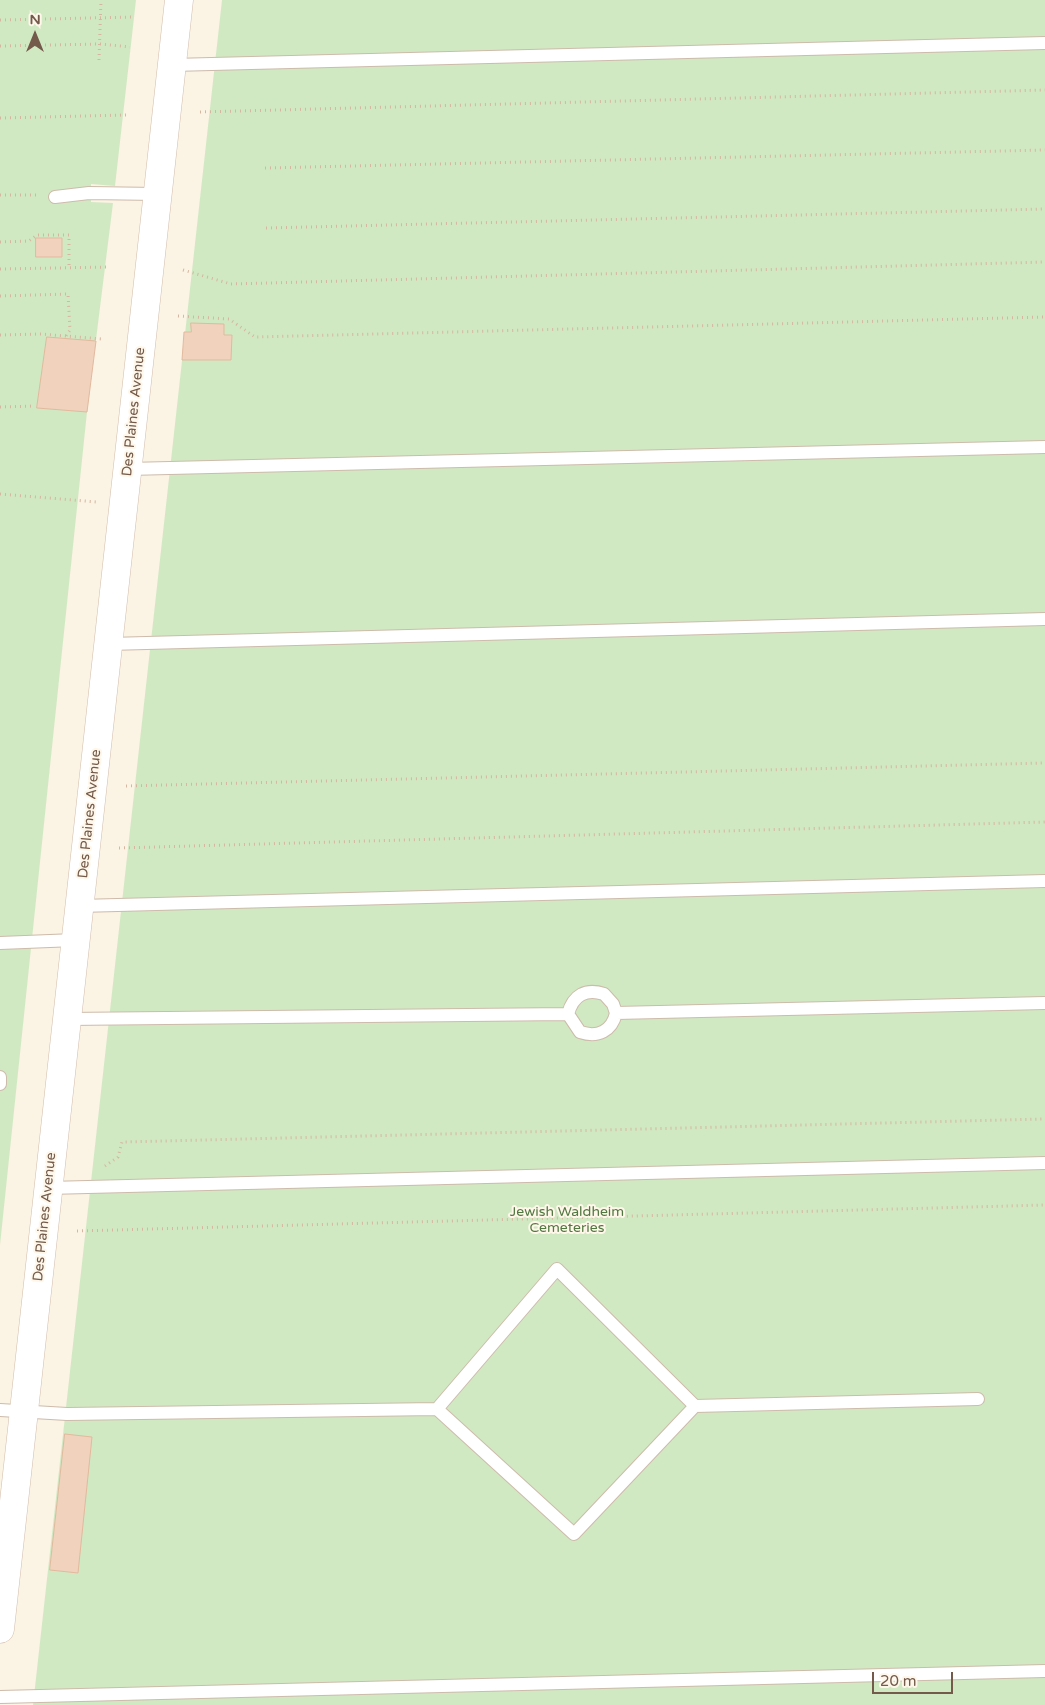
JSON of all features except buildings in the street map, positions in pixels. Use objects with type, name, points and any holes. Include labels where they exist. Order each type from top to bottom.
[{"type":"main road","name":"Des Plaines Avenue","points":[[0,1628],[12,1410],[48,1188],[125,504],[156,194],[179,0]]},
{"type":"lane","points":[[172,65],[1045,43]]},
{"type":"lane","points":[[55,197],[89,193],[156,194]]},
{"type":"lane","points":[[128,468],[1045,447]]},
{"type":"lane","points":[[109,644],[1045,619]]},
{"type":"lane","points":[[79,906],[1045,881]]},
{"type":"lane","points":[[0,943],[75,940]]},
{"type":"lane","points":[[588,992],[604,994],[613,1004],[616,1012],[611,1026],[601,1033],[593,1035],[580,1032],[568,1014],[573,1000],[588,992]]},
{"type":"lane","points":[[616,1012],[1045,1003]]},
{"type":"lane","points":[[66,1019],[568,1014]]},
{"type":"lane","points":[[0,1077],[0,1084]]},
{"type":"lane","points":[[48,1188],[1045,1163]]},
{"type":"lane","points":[[437,1409],[557,1269],[695,1406]]},
{"type":"lane","points":[[12,1410],[67,1414],[437,1409],[574,1534],[695,1406],[978,1399]]},
{"type":"lane","points":[[0,1697],[1045,1671]]},
{"type":"path","points":[[99,60],[102,0]]},
{"type":"path","points":[[0,20],[134,17]]},
{"type":"path","points":[[0,46],[100,44],[130,46]]},
{"type":"path","points":[[200,112],[1045,90]]},
{"type":"path","points":[[0,118],[126,115]]},
{"type":"path","points":[[265,168],[1045,150]]},
{"type":"path","points":[[0,196],[55,197]]},
{"type":"path","points":[[266,228],[1045,208]]},
{"type":"path","points":[[0,242],[29,241],[36,235],[69,235],[69,267]]},
{"type":"path","points":[[183,270],[231,284],[1045,262]]},
{"type":"path","points":[[0,269],[109,267]]},
{"type":"path","points":[[0,296],[68,294],[70,330],[66,336]]},
{"type":"path","points":[[178,316],[229,319],[256,337],[1045,317]]},
{"type":"path","points":[[0,335],[66,336],[102,339]]},
{"type":"path","points":[[0,407],[35,406]]},
{"type":"path","points":[[0,494],[125,504]]},
{"type":"path","points":[[126,786],[1045,763]]},
{"type":"path","points":[[119,848],[1045,822]]},
{"type":"path","points":[[96,1187],[101,1168],[118,1157],[122,1142],[1045,1119]]},
{"type":"path","points":[[76,1232],[1045,1205]]},
{"type":"green space","points":[[0,0],[136,0],[115,186],[91,184],[91,202],[113,203],[87,412],[0,1245]]},
{"type":"green space","name":"Jewish Waldheim Cemeteries","points":[[222,0],[1045,0],[1045,1705],[33,1705]]}]
